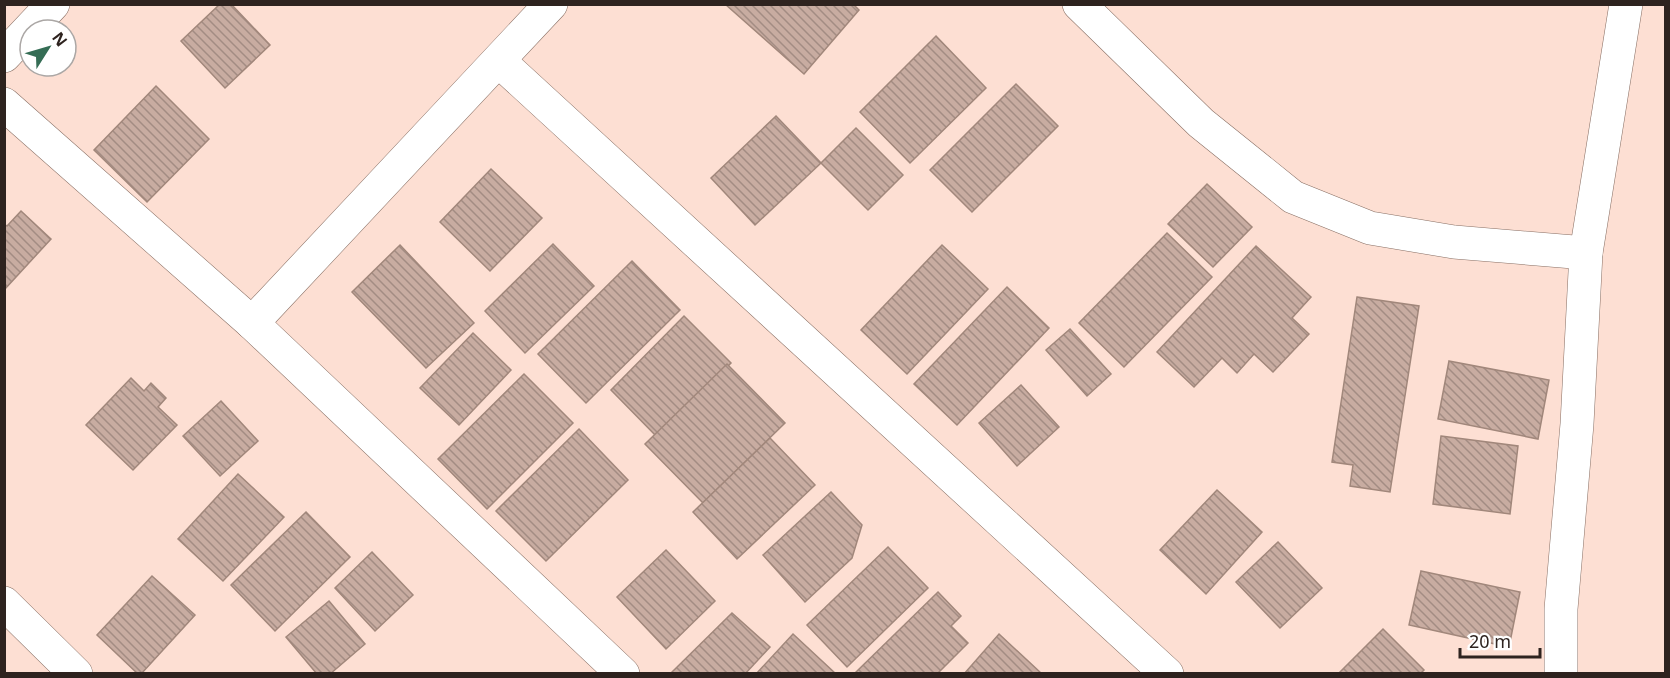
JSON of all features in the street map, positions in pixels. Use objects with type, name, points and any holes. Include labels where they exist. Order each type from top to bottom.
[{"type":"street","points":[[4,57],[53,4]]},
{"type":"street","points":[[252,323],[551,4]]},
{"type":"street","points":[[1079,4],[1201,123],[1293,198],[1370,228],[1454,242],[1586,253]]},
{"type":"street","points":[[1561,674],[1561,609],[1578,424],[1586,253],[1626,4]]},
{"type":"street","points":[[499,61],[1167,674]]},
{"type":"street","points":[[4,104],[252,323],[623,674]]},
{"type":"street","points":[[4,603],[76,674]]},
{"type":"building","points":[[220,4],[231,4],[270,45],[225,88],[181,41]]},
{"type":"building","points":[[725,4],[853,4],[859,10],[804,74]]},
{"type":"building","points":[[936,36],[986,88],[910,163],[860,112]]},
{"type":"building","points":[[1016,84],[1058,126],[972,212],[930,170]]},
{"type":"building","points":[[156,86],[209,139],[147,202],[94,150]]},
{"type":"building","points":[[776,116],[821,163],[755,225],[711,178]]},
{"type":"building","points":[[856,128],[903,175],[868,210],[821,163]]},
{"type":"building","points":[[491,169],[542,218],[490,271],[440,222]]},
{"type":"building","points":[[1207,184],[1252,227],[1213,267],[1168,224]]},
{"type":"building","points":[[21,211],[51,239],[4,290],[4,224],[7,226]]},
{"type":"building","points":[[1167,233],[1212,277],[1124,367],[1079,323]]},
{"type":"building","points":[[553,244],[594,286],[525,353],[485,311]]},
{"type":"building","points":[[400,245],[474,323],[426,368],[352,292]]},
{"type":"building","points":[[942,245],[988,289],[907,374],[861,330]]},
{"type":"building","points":[[1256,246],[1311,297],[1292,318],[1309,334],[1273,372],[1254,354],[1237,373],[1222,358],[1194,387],[1157,352]]},
{"type":"building","points":[[632,261],[680,310],[586,403],[538,354]]},
{"type":"building","points":[[1007,287],[1049,328],[957,425],[914,384]]},
{"type":"building","points":[[1357,297],[1419,306],[1390,492],[1350,486],[1353,465],[1332,462]]},
{"type":"building","points":[[684,316],[731,363],[657,437],[611,390]]},
{"type":"building","points":[[1070,329],[1111,374],[1087,396],[1046,350]]},
{"type":"building","points":[[473,333],[511,370],[459,425],[420,388]]},
{"type":"building","points":[[1449,361],[1549,380],[1538,439],[1438,419]]},
{"type":"building","points":[[727,364],[785,423],[703,503],[645,444]]},
{"type":"building","points":[[524,374],[573,423],[487,509],[438,459]]},
{"type":"building","points":[[131,378],[144,391],[151,383],[166,398],[158,407],[177,425],[133,470],[86,425]]},
{"type":"building","points":[[1021,385],[1059,427],[1017,466],[979,423]]},
{"type":"building","points":[[221,401],[258,441],[220,476],[183,436]]},
{"type":"building","points":[[579,429],[628,480],[546,561],[496,511]]},
{"type":"building","points":[[1441,436],[1518,446],[1510,514],[1433,504]]},
{"type":"building","points":[[770,438],[815,485],[737,559],[693,512]]},
{"type":"building","points":[[238,474],[284,517],[223,581],[178,539]]},
{"type":"building","points":[[1217,490],[1262,532],[1206,594],[1160,550]]},
{"type":"building","points":[[831,492],[862,525],[852,558],[805,602],[763,555]]},
{"type":"building","points":[[306,512],[350,557],[275,631],[231,585]]},
{"type":"building","points":[[1278,542],[1322,588],[1280,628],[1236,582]]},
{"type":"building","points":[[888,547],[928,588],[847,667],[807,625]]},
{"type":"building","points":[[666,550],[715,601],[666,649],[617,597]]},
{"type":"building","points":[[372,552],[413,595],[375,631],[335,588]]},
{"type":"building","points":[[1421,571],[1520,592],[1509,647],[1409,625]]},
{"type":"building","points":[[152,576],[195,615],[141,674],[138,674],[97,635]]},
{"type":"building","points":[[938,592],[961,616],[951,626],[968,643],[937,674],[854,674]]},
{"type":"building","points":[[329,601],[365,644],[330,674],[317,674],[286,637]]},
{"type":"building","points":[[732,613],[770,647],[745,674],[670,674]]},
{"type":"building","points":[[1383,629],[1424,670],[1420,674],[1338,674]]},
{"type":"building","points":[[793,634],[836,674],[756,674]]},
{"type":"building","points":[[999,634],[1042,674],[964,674]]}]
